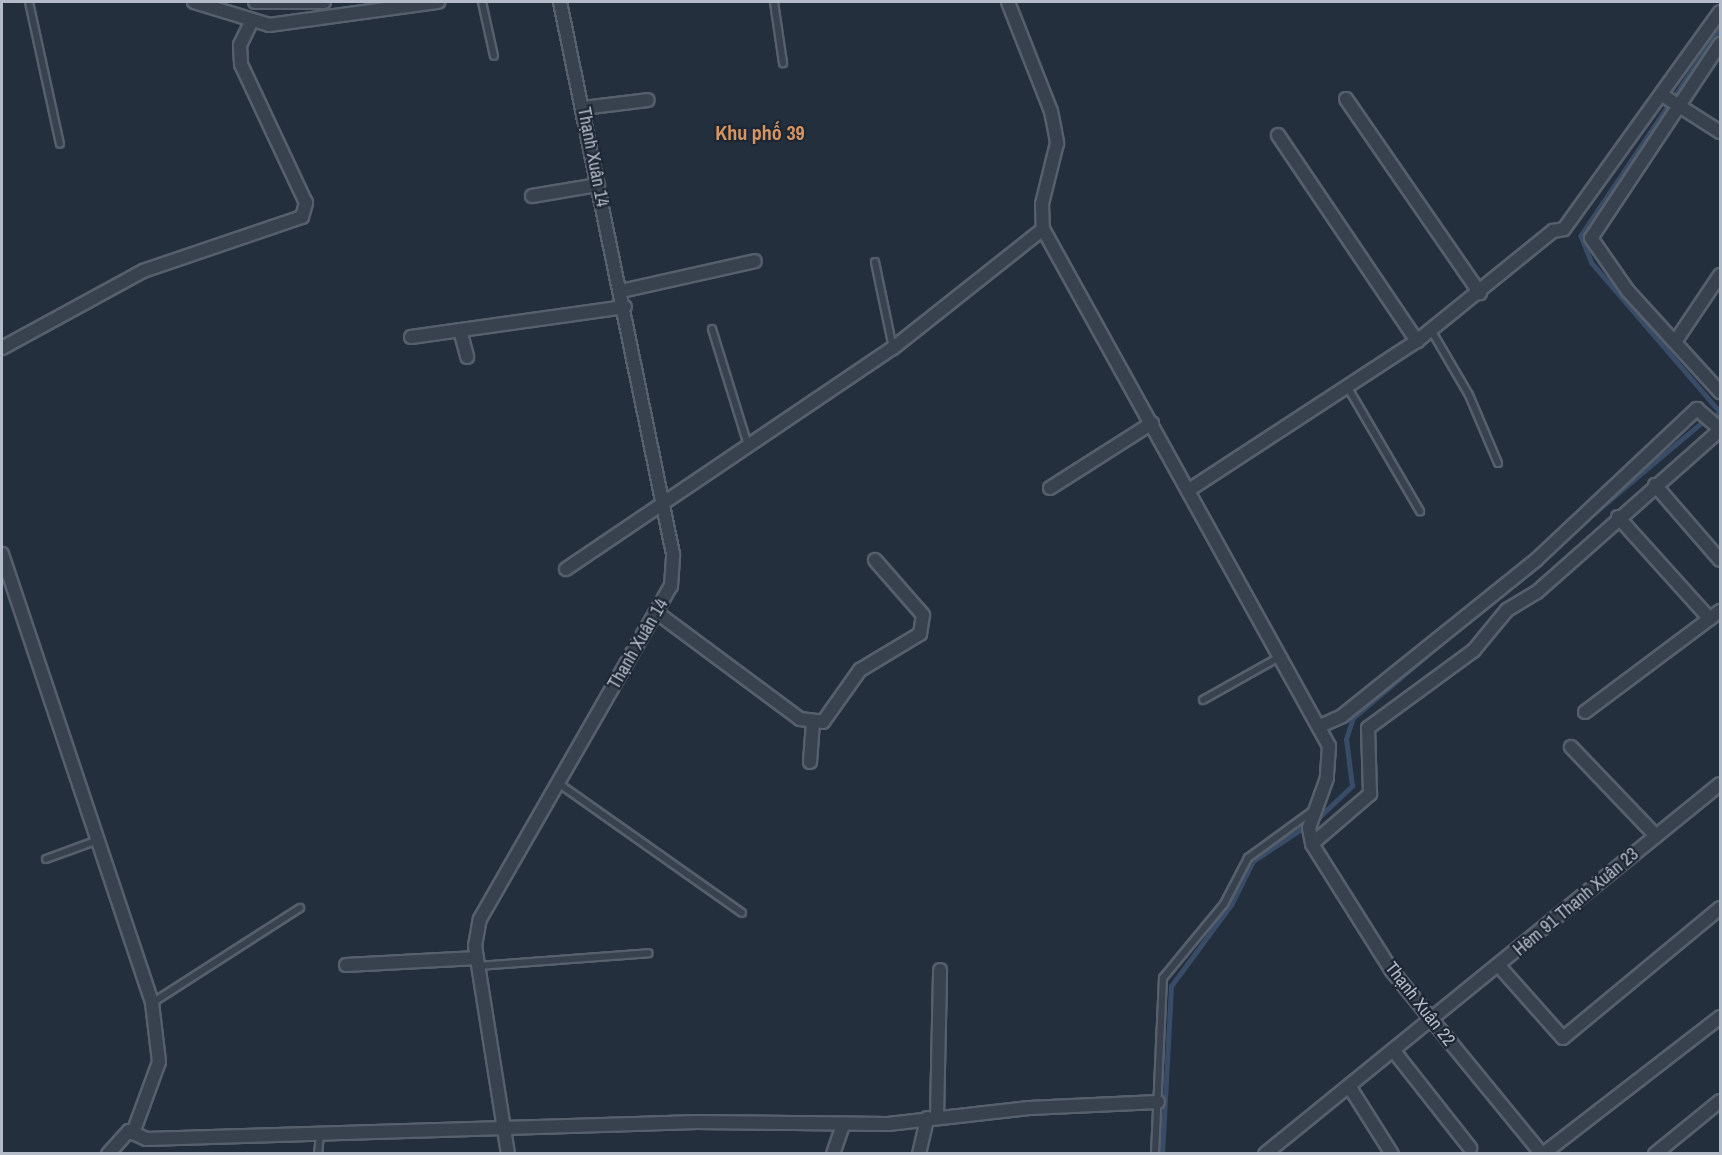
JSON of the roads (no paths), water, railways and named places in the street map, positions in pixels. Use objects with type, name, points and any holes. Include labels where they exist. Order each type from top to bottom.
[{"type":"street","points":[[194,2],[269,25],[316,22],[438,2]]},
{"type":"street","points":[[256,2],[324,2]]},
{"type":"street","name":"Thạnh Xuân 14","points":[[508,1154],[507,1129],[478,962],[480,919],[671,586],[673,554],[625,307],[560,2]]},
{"type":"street","points":[[1008,2],[1051,111],[1058,143],[1042,204],[1043,229],[1320,726],[1329,746],[1327,778],[1311,812],[1312,844]]},
{"type":"street","points":[[1189,490],[1417,341],[1553,231],[1564,229],[1720,12]]},
{"type":"street","points":[[2,348],[143,272],[302,217],[307,211],[241,64],[240,45],[252,20]]},
{"type":"street","points":[[1720,44],[1592,238],[1598,255],[1720,392]]},
{"type":"street","points":[[1662,95],[1720,132]]},
{"type":"street","points":[[1346,99],[1480,292]]},
{"type":"street","points":[[583,108],[648,100]]},
{"type":"street","points":[[1278,135],[1417,341]]},
{"type":"street","points":[[532,196],[598,185]]},
{"type":"street","points":[[566,569],[893,348],[1043,229]]},
{"type":"street","points":[[621,291],[755,261]]},
{"type":"street","points":[[1675,342],[1720,275]]},
{"type":"street","points":[[411,337],[625,307]]},
{"type":"street","points":[[460,330],[467,357]]},
{"type":"street","points":[[1312,844],[1370,794],[1368,728],[1474,650],[1507,610],[1536,592],[1618,517],[1720,430],[1696,410],[1536,560],[1350,709],[1320,726]]},
{"type":"street","points":[[1050,488],[1152,423]]},
{"type":"street","points":[[1655,485],[1720,560]]},
{"type":"street","points":[[1618,517],[1710,619]]},
{"type":"street","points":[[2,554],[152,1003],[159,1062],[133,1133]]},
{"type":"street","points":[[656,612],[800,719],[824,722],[860,670],[920,634],[922,615],[875,560]]},
{"type":"street","points":[[1585,712],[1720,611]]},
{"type":"street","points":[[810,762],[813,722]]},
{"type":"street","points":[[1571,747],[1656,836]]},
{"type":"street","name":"Hẻm 91 Thạnh Xuân 23","points":[[1273,1151],[1349,1086],[1720,784]]},
{"type":"street","name":"Thạnh Xuân 22","points":[[1312,844],[1392,971],[1543,1154]]},
{"type":"street","points":[[1499,966],[1563,1038],[1720,908]]},
{"type":"street","points":[[346,965],[478,962]]},
{"type":"street","points":[[919,1154],[932,1118],[940,969]]},
{"type":"street","points":[[1543,1154],[1720,1017]]},
{"type":"street","points":[[1393,1050],[1470,1148]]},
{"type":"street","points":[[1349,1086],[1392,1154]]},
{"type":"street","points":[[1655,1154],[1720,1101]]},
{"type":"street","points":[[108,1154],[121,1136],[133,1133],[146,1139],[828,1120],[843,1125],[1158,1102]]},
{"type":"street","points":[[833,1154],[843,1125]]},
{"type":"lane","points":[[29,2],[60,144]]},
{"type":"lane","points":[[252,20],[256,2]]},
{"type":"lane","points":[[482,2],[494,56]]},
{"type":"lane","points":[[774,2],[783,63]]},
{"type":"lane","points":[[875,262],[893,348]]},
{"type":"lane","points":[[712,329],[749,446]]},
{"type":"lane","points":[[1431,330],[1469,395],[1498,463]]},
{"type":"lane","points":[[1347,388],[1420,511]]},
{"type":"lane","points":[[1203,700],[1281,656]]},
{"type":"lane","points":[[558,783],[742,913]]},
{"type":"lane","points":[[1155,1154],[1163,978],[1224,904],[1248,858],[1290,823],[1311,812]]},
{"type":"lane","points":[[46,859],[98,840]]},
{"type":"lane","points":[[152,1003],[249,946],[300,908]]},
{"type":"lane","points":[[478,962],[649,953]]},
{"type":"lane","points":[[318,1154],[320,1134]]},
{"type":"waterway","points":[[1720,29],[1581,236],[1592,263],[1720,412]]},
{"type":"waterway","points":[[1593,514],[1701,423],[1720,413]]},
{"type":"waterway","points":[[1316,820],[1352,786],[1346,739],[1353,718],[1426,656]]},
{"type":"waterway","points":[[1162,1154],[1171,986],[1231,905],[1253,861],[1306,826]]},
{"type":"district","name":"Khu phố 39","points":[[760,132]]}]
